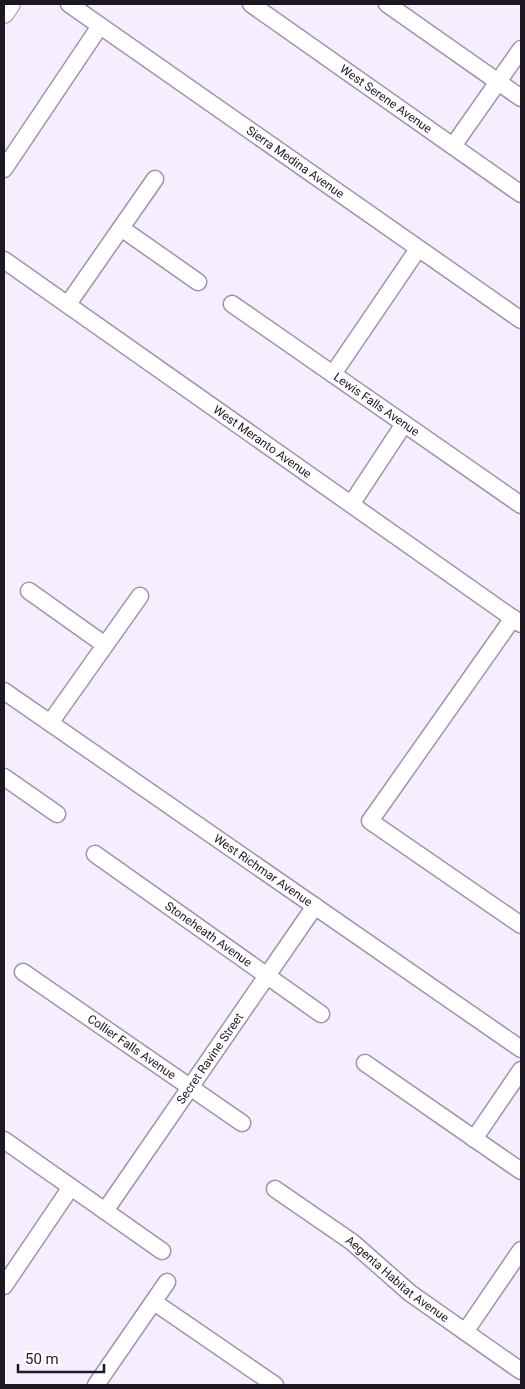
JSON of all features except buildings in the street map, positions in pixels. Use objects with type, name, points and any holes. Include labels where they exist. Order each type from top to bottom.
[{"type":"main road","points":[[4,13],[10,4]]},
{"type":"street","name":"Sierra Medina Avenue","points":[[69,4],[521,320]]},
{"type":"street","name":"West Serene Avenue","points":[[251,4],[521,194]]},
{"type":"street","points":[[387,4],[521,98]]},
{"type":"street","points":[[4,169],[100,26]]},
{"type":"street","points":[[453,146],[521,49]]},
{"type":"street","points":[[68,304],[155,179]]},
{"type":"street","points":[[121,228],[198,282]]},
{"type":"street","points":[[333,374],[418,249]]},
{"type":"street","name":"West Meranto Avenue","points":[[4,260],[352,503],[517,621]]},
{"type":"street","name":"Lewis Falls Avenue","points":[[232,304],[521,505]]},
{"type":"street","points":[[352,503],[404,424]]},
{"type":"street","points":[[29,592],[105,645]]},
{"type":"street","points":[[50,723],[140,596]]},
{"type":"street","points":[[517,621],[370,821],[521,925]]},
{"type":"street","name":"West Richmar Avenue","points":[[4,691],[521,1050]]},
{"type":"street","points":[[4,777],[57,814]]},
{"type":"street","name":"Stoneheath Avenue","points":[[95,854],[321,1014]]},
{"type":"street","name":"Secret Ravine Street","points":[[105,1211],[191,1089],[315,906]]},
{"type":"street","name":"Collier Falls Avenue","points":[[24,972],[242,1123]]},
{"type":"street","points":[[365,1062],[521,1171]]},
{"type":"street","points":[[474,1139],[521,1070]]},
{"type":"street","points":[[4,1140],[162,1251]]},
{"type":"street","points":[[4,1286],[71,1188]]},
{"type":"street","name":"Aegenta Habitat Avenue","points":[[275,1189],[352,1242],[410,1293],[521,1371]]},
{"type":"street","points":[[465,1332],[521,1250]]},
{"type":"street","points":[[96,1385],[167,1282]]},
{"type":"street","points":[[154,1302],[267,1383]]}]
